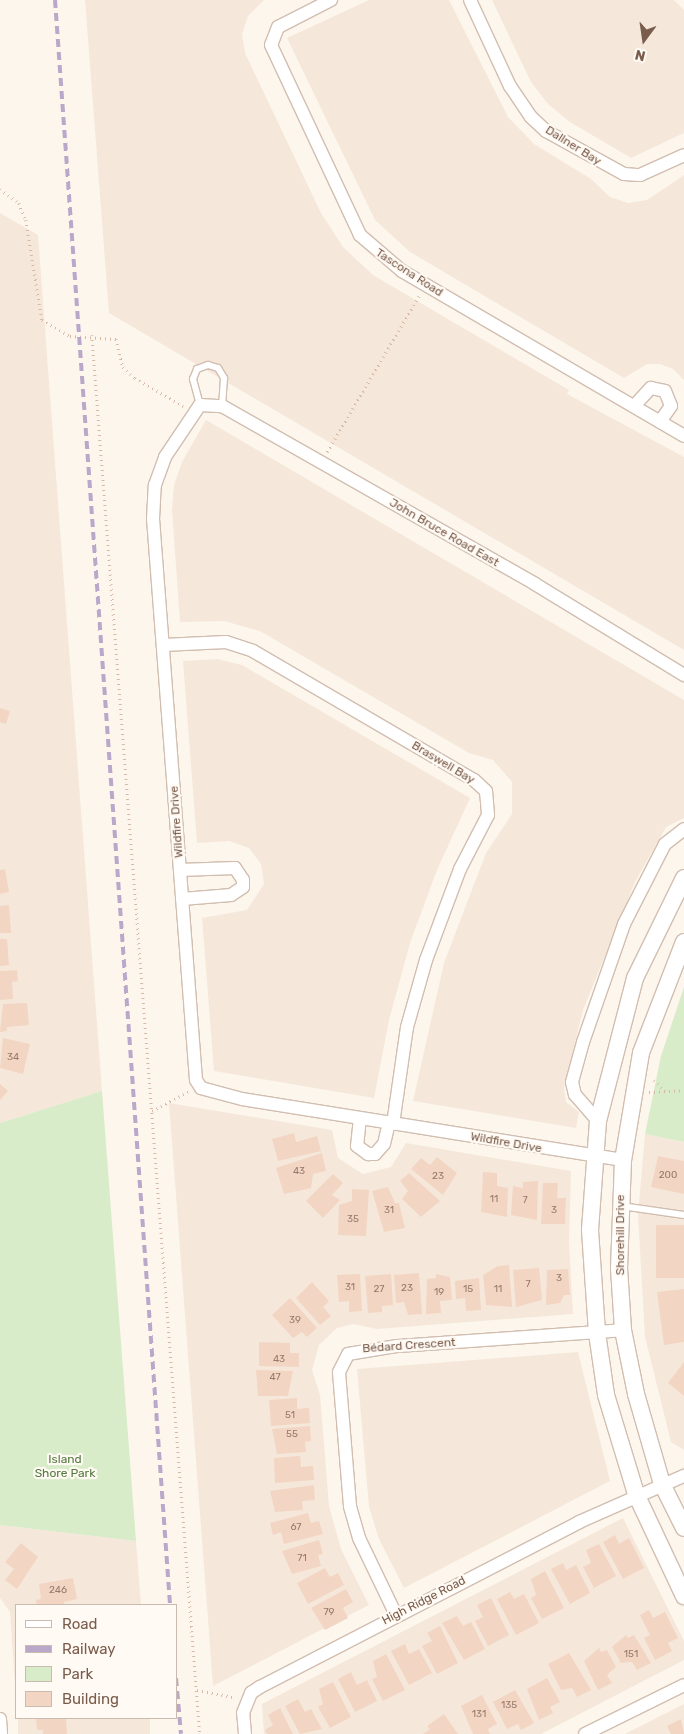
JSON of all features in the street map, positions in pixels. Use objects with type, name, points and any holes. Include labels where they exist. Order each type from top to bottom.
[{"type":"street","name":"Tascona Road","points":[[331,0],[278,27],[272,45],[354,226],[372,249],[426,285],[684,436]]},
{"type":"street","name":"Dallner Bay","points":[[470,0],[514,94],[546,131],[624,174],[640,175],[684,155]]},
{"type":"street","points":[[634,406],[651,388],[665,392],[671,406],[660,422]]},
{"type":"street","name":"John Bruce Road East","points":[[196,408],[222,406],[684,675]]},
{"type":"street","name":"Wildfire Drive","points":[[196,408],[165,457],[156,485],[153,519],[196,1080],[200,1086],[210,1093],[594,1157],[623,1160]]},
{"type":"street","name":"Braswell Bay","points":[[163,645],[226,642],[253,651],[474,780],[486,791],[488,815],[460,869],[426,960],[407,1027],[391,1123]]},
{"type":"street","points":[[598,1121],[575,1095],[572,1082],[583,1042],[624,924],[665,844],[684,829]]},
{"type":"street","points":[[180,870],[235,868],[243,880],[243,887],[231,896],[182,899]]},
{"type":"street","points":[[684,878],[635,978],[598,1121],[590,1230],[597,1333],[606,1395],[636,1494],[684,1596]]},
{"type":"street","name":"Shorehill Drive","points":[[684,942],[641,1053],[623,1160],[620,1206],[624,1330],[636,1394],[662,1484],[684,1528]]},
{"type":"street","points":[[360,1118],[357,1146],[368,1154],[384,1144],[391,1123]]},
{"type":"street","name":"Bédard Crescent","points":[[396,1615],[359,1538],[350,1506],[339,1372],[348,1354],[389,1347],[624,1330]]},
{"type":"street","name":"High Ridge Road","points":[[248,1701],[260,1687],[396,1615],[636,1494],[684,1476]]},
{"type":"street","points":[[585,1734],[684,1685]]},
{"type":"street","points":[[245,1734],[243,1712],[248,1701]]},
{"type":"street","points":[[0,1719],[1,1734]]},
{"type":"lane","points":[[196,408],[193,379],[198,369],[208,365],[218,368],[224,378],[222,406]]},
{"type":"lane","points":[[620,1206],[684,1215]]},
{"type":"path","points":[[0,189],[19,203],[26,220],[42,320],[70,336],[92,335],[116,339],[123,367],[135,378],[196,408]]},
{"type":"path","points":[[321,462],[426,285]]},
{"type":"path","points":[[92,335],[200,1734]]},
{"type":"path","points":[[654,1080],[665,1091],[673,1094],[684,1090]]},
{"type":"path","points":[[152,1111],[200,1086]]},
{"type":"path","points":[[634,1094],[665,1091]]},
{"type":"path","points":[[197,1690],[248,1701]]},
{"type":"shaded area","points":[[85,0],[264,0],[248,16],[242,34],[245,53],[321,213],[343,247],[373,275],[569,390],[567,394],[684,457],[684,650],[109,313]]},
{"type":"shaded area","points":[[369,0],[449,0],[508,117],[534,144],[591,179],[610,197],[628,203],[647,200],[684,175],[684,380],[673,369],[660,364],[647,364],[624,378],[410,252],[375,220],[287,38]]},
{"type":"shaded area","points":[[492,0],[674,0],[684,10],[684,133],[631,158],[570,122],[548,104],[531,82]]},
{"type":"shaded area","points":[[0,213],[38,235],[102,1091],[0,1123]]},
{"type":"shaded area","points":[[206,420],[684,700],[684,818],[666,827],[635,882],[583,1010],[564,1088],[566,1102],[579,1112],[576,1128],[413,1101],[444,963],[486,853],[512,814],[512,782],[493,760],[469,753],[260,631],[224,621],[180,622],[172,510],[174,485],[182,462]]},
{"type":"shaded area","points":[[217,659],[242,665],[470,798],[437,870],[410,943],[389,1020],[374,1098],[214,1071],[202,918],[247,910],[264,884],[261,864],[249,848],[229,841],[197,843],[183,661]]},
{"type":"shaded area","points":[[169,1103],[332,1130],[338,1158],[363,1174],[391,1167],[406,1143],[571,1171],[569,1242],[573,1314],[377,1329],[353,1324],[337,1328],[319,1345],[312,1370],[320,1395],[329,1506],[341,1549],[369,1605],[213,1686]]},
{"type":"shaded area","points":[[645,1134],[684,1142],[684,1450],[671,1442],[645,1337],[638,1215]]},
{"type":"shaded area","points":[[578,1352],[610,1481],[404,1588],[379,1539],[369,1507],[357,1369]]},
{"type":"shaded area","points":[[623,1518],[684,1641],[684,1660],[541,1734],[264,1734],[262,1704]]},
{"type":"shaded area","points":[[0,1525],[136,1541],[141,1604],[15,1604],[15,1684],[10,1612],[0,1598]]},
{"type":"shaded area","points":[[684,1704],[684,1734],[625,1734]]},
{"type":"shaded area","points":[[18,1719],[150,1719],[150,1734],[18,1734]]},
{"type":"green space","points":[[684,987],[684,1142],[645,1134],[661,1056]]},
{"type":"green space","name":"Island Shore Park","points":[[102,1091],[136,1541],[0,1525],[0,1123]]},
{"type":"building","points":[[0,708],[10,711],[6,724],[0,722]]},
{"type":"building","points":[[5,869],[9,892],[0,894],[0,870]]},
{"type":"building","points":[[9,905],[11,933],[0,933],[0,906]]},
{"type":"building","points":[[0,939],[7,939],[9,965],[0,966]]},
{"type":"building","points":[[17,970],[18,981],[12,982],[13,999],[0,1000],[0,971]]},
{"type":"building","points":[[27,1003],[29,1025],[7,1027],[7,1031],[0,1032],[3,1004]]},
{"type":"building","points":[[3,1038],[30,1044],[23,1074],[0,1068]]},
{"type":"building","points":[[0,1084],[8,1091],[0,1100]]},
{"type":"building","points":[[294,1133],[296,1142],[317,1136],[321,1151],[278,1161],[272,1139]]},
{"type":"building","points":[[322,1153],[326,1171],[313,1174],[311,1188],[284,1194],[276,1168]]},
{"type":"building","points":[[658,1156],[684,1161],[684,1194],[651,1187]]},
{"type":"building","points":[[437,1157],[457,1173],[443,1195],[411,1169],[421,1158],[430,1165]]},
{"type":"building","points":[[483,1172],[497,1173],[497,1186],[508,1188],[507,1217],[481,1212]]},
{"type":"building","points":[[409,1173],[440,1201],[421,1217],[402,1199],[408,1191],[400,1181]]},
{"type":"building","points":[[333,1174],[343,1183],[332,1195],[340,1200],[323,1218],[306,1201]]},
{"type":"building","points":[[538,1181],[537,1220],[511,1215],[513,1186],[523,1188],[523,1182]]},
{"type":"building","points":[[543,1183],[558,1183],[557,1198],[566,1198],[565,1224],[541,1224]]},
{"type":"building","points":[[388,1187],[395,1203],[399,1203],[405,1228],[384,1232],[372,1191]]},
{"type":"building","points":[[352,1189],[369,1190],[366,1236],[338,1235],[339,1205],[352,1201]]},
{"type":"building","points":[[656,1225],[684,1225],[684,1278],[656,1278]]},
{"type":"building","points":[[509,1265],[512,1307],[486,1305],[483,1275],[498,1266]]},
{"type":"building","points":[[539,1268],[542,1300],[516,1307],[513,1270]]},
{"type":"building","points":[[568,1269],[570,1295],[564,1295],[560,1303],[546,1305],[547,1270]]},
{"type":"building","points":[[419,1273],[422,1314],[408,1315],[404,1302],[396,1303],[394,1275]]},
{"type":"building","points":[[360,1274],[362,1311],[349,1312],[349,1301],[339,1302],[337,1275]]},
{"type":"building","points":[[391,1274],[393,1305],[382,1306],[382,1312],[368,1313],[365,1276]]},
{"type":"building","points":[[436,1274],[450,1277],[452,1300],[440,1301],[441,1313],[426,1314],[427,1279],[436,1278]]},
{"type":"building","points":[[479,1278],[481,1310],[466,1311],[465,1298],[456,1299],[455,1281]]},
{"type":"building","points":[[312,1282],[329,1301],[323,1307],[331,1316],[320,1325],[296,1298]]},
{"type":"building","points":[[684,1289],[684,1342],[664,1345],[657,1292]]},
{"type":"building","points":[[290,1298],[317,1328],[307,1337],[302,1332],[293,1338],[272,1315]]},
{"type":"building","points":[[259,1342],[290,1343],[290,1353],[299,1353],[299,1367],[259,1366]]},
{"type":"building","points":[[684,1362],[684,1396],[668,1383]]},
{"type":"building","points":[[256,1370],[293,1371],[288,1396],[258,1396]]},
{"type":"building","points":[[297,1398],[297,1409],[309,1408],[310,1423],[271,1426],[269,1400]]},
{"type":"building","points":[[310,1426],[311,1441],[305,1442],[306,1452],[277,1454],[272,1429]]},
{"type":"building","points":[[300,1456],[301,1467],[313,1466],[314,1480],[275,1483],[274,1458]]},
{"type":"building","points":[[314,1485],[315,1500],[302,1501],[303,1510],[275,1512],[270,1491]]},
{"type":"building","points":[[308,1513],[311,1523],[319,1521],[323,1534],[284,1544],[281,1532],[273,1535],[270,1523]]},
{"type":"building","points":[[615,1535],[619,1544],[629,1538],[644,1568],[623,1579],[603,1542]]},
{"type":"building","points":[[319,1540],[323,1554],[318,1555],[321,1566],[292,1574],[282,1551]]},
{"type":"building","points":[[21,1543],[38,1557],[17,1589],[5,1580],[14,1569],[5,1562]]},
{"type":"building","points":[[599,1544],[616,1576],[594,1588],[583,1567],[591,1563],[586,1550]]},
{"type":"building","points":[[563,1563],[566,1570],[576,1565],[590,1593],[570,1604],[551,1569]]},
{"type":"building","points":[[325,1568],[330,1577],[338,1573],[344,1585],[308,1604],[297,1583]]},
{"type":"building","points":[[545,1571],[564,1608],[542,1619],[531,1598],[536,1595],[531,1579]]},
{"type":"building","points":[[73,1578],[77,1599],[64,1602],[64,1604],[37,1604],[36,1600],[41,1599],[39,1584]]},
{"type":"building","points":[[346,1589],[353,1602],[343,1608],[348,1618],[325,1630],[311,1608]]},
{"type":"building","points":[[510,1592],[514,1599],[524,1594],[539,1623],[516,1635],[497,1599]]},
{"type":"building","points":[[491,1598],[509,1635],[488,1646],[475,1621],[483,1617],[477,1605]]},
{"type":"building","points":[[649,1610],[653,1618],[665,1612],[678,1638],[668,1643],[672,1651],[655,1660],[644,1638],[650,1635],[640,1615]]},
{"type":"building","points":[[457,1616],[463,1626],[471,1622],[485,1649],[464,1660],[442,1623]]},
{"type":"building","points":[[440,1626],[458,1663],[437,1674],[422,1646],[432,1641],[427,1633]]},
{"type":"building","points":[[626,1635],[628,1638],[634,1635],[651,1663],[637,1670],[632,1662],[621,1663],[612,1647]]},
{"type":"building","points":[[405,1644],[409,1654],[419,1649],[432,1673],[409,1685],[391,1651]]},
{"type":"building","points":[[599,1648],[601,1652],[607,1650],[616,1667],[607,1675],[612,1683],[598,1690],[584,1661]]},
{"type":"building","points":[[569,1653],[591,1690],[577,1697],[572,1688],[561,1690],[548,1664]]},
{"type":"building","points":[[386,1654],[405,1690],[383,1701],[372,1679],[377,1677],[373,1661]]},
{"type":"building","points":[[351,1672],[357,1685],[367,1680],[377,1701],[355,1712],[338,1679]]},
{"type":"building","points":[[547,1678],[560,1702],[550,1707],[553,1713],[539,1720],[527,1689]]},
{"type":"building","points":[[333,1682],[351,1717],[330,1728],[318,1707],[323,1704],[319,1689]]},
{"type":"building","points":[[515,1690],[534,1723],[521,1730],[518,1724],[507,1729],[493,1702]]},
{"type":"building","points":[[482,1695],[497,1724],[488,1729],[490,1734],[473,1734],[461,1706]]},
{"type":"building","points":[[298,1699],[305,1712],[311,1709],[322,1729],[300,1734],[285,1706]]},
{"type":"building","points":[[280,1708],[293,1734],[267,1734],[265,1730],[273,1725],[268,1715]]},
{"type":"building","points":[[444,1714],[458,1734],[423,1734],[430,1729],[427,1726]]},
{"type":"building","points":[[36,1719],[66,1719],[67,1734],[43,1734],[43,1730],[37,1730]]},
{"type":"building","points":[[681,1719],[684,1734],[671,1734],[667,1726]]},
{"type":"railway","points":[[55,0],[170,1604]]},
{"type":"railway","points":[[178,1700],[181,1734]]}]
